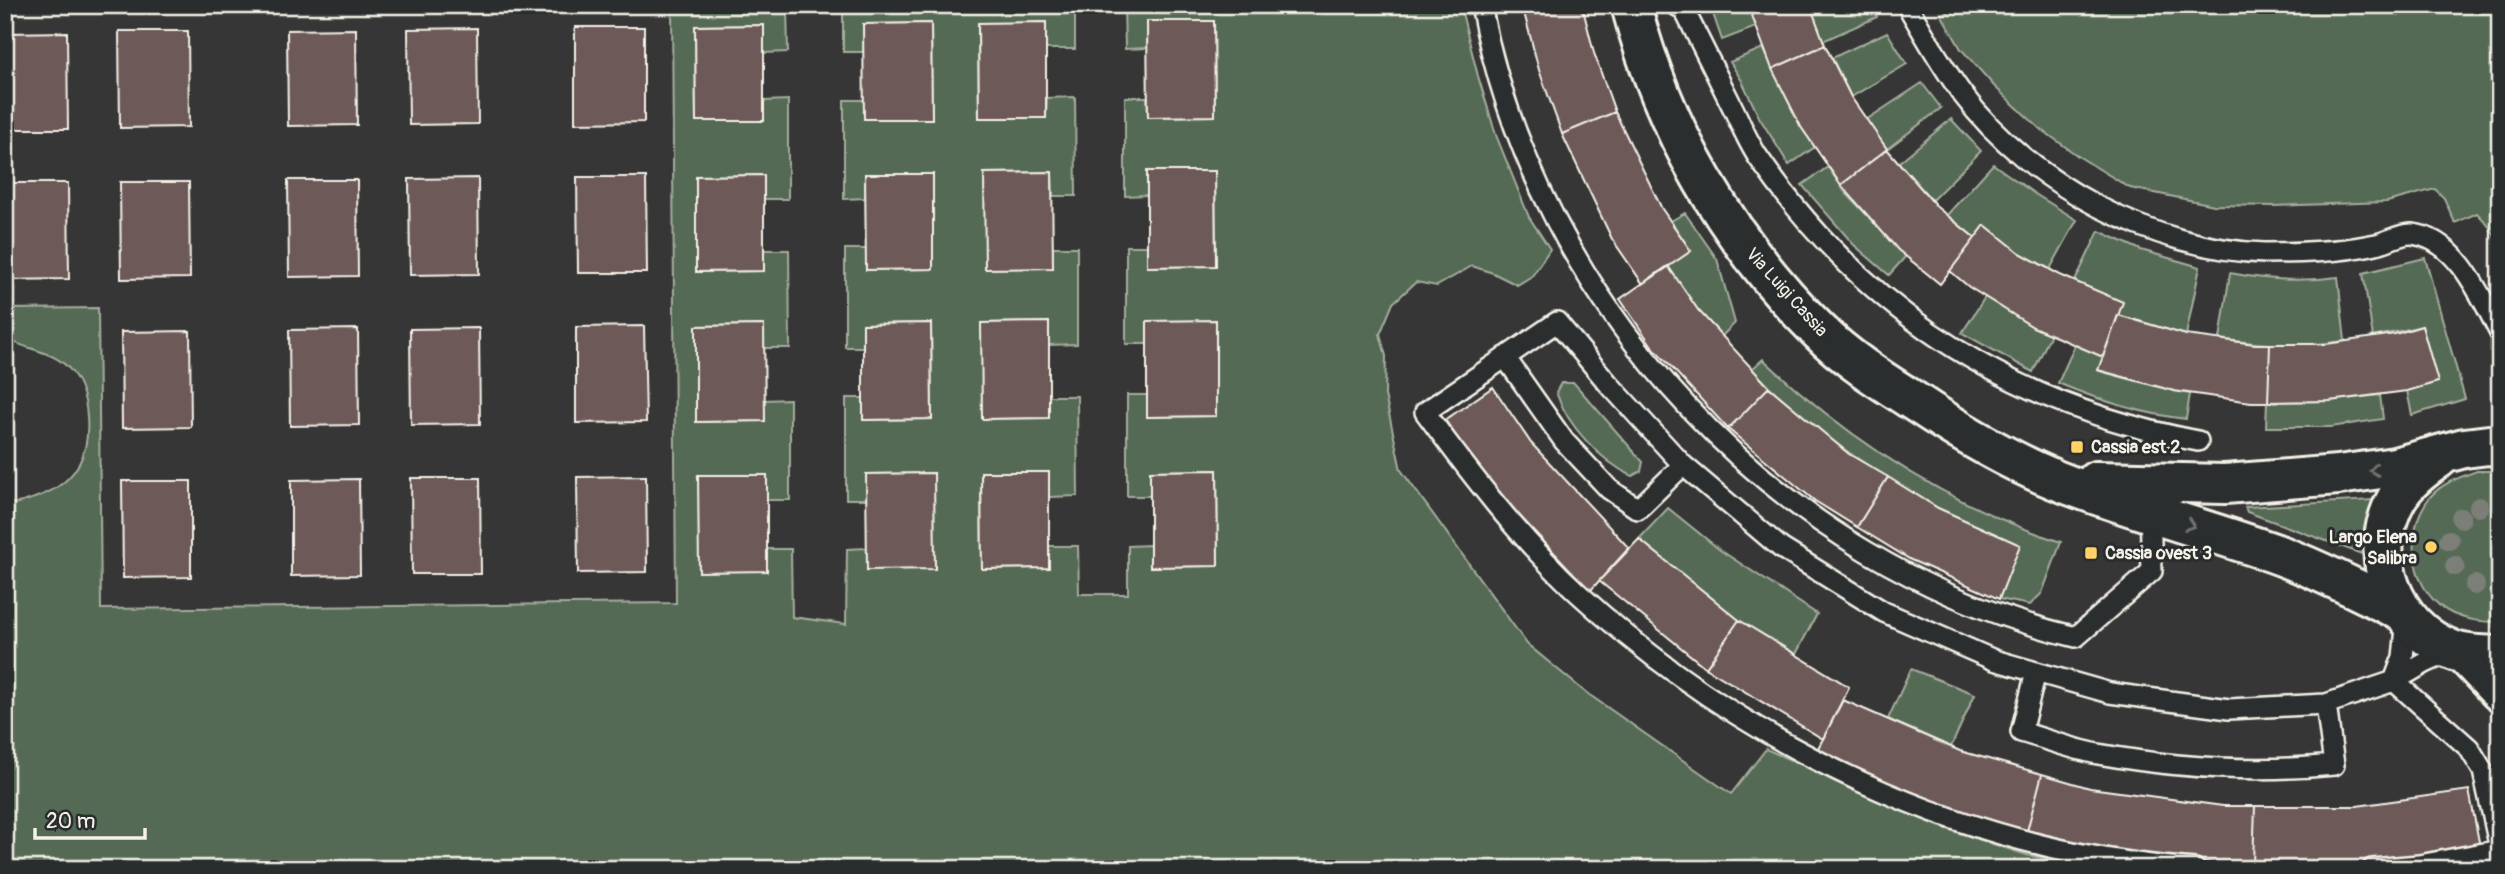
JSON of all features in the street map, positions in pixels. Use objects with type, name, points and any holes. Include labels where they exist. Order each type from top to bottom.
[{"type":"street","name":"Via Luigi Cassia","points":[[1631,5],[1639,38],[1662,103],[1703,185],[1757,263],[1820,332],[1867,371],[1977,443],[2056,480],[2284,557],[2405,616],[2420,633],[2472,653]]},
{"type":"street","points":[[2056,480],[2225,484],[2338,475],[2395,467],[2464,448],[2496,443]]},
{"type":"street","points":[[2405,616],[2388,585],[2383,556],[2385,525],[2397,498],[2416,474],[2441,456]]},
{"type":"street","points":[[2472,653],[2500,692]]},
{"type":"lane","points":[[1481,5],[1487,36],[1511,117],[1543,195],[1583,270],[1630,340],[1684,405],[1745,463],[1811,516],[1883,561],[1958,598],[2037,628],[2076,637],[2152,571],[2150,512]]},
{"type":"lane","points":[[1676,5],[1684,10],[1756,154],[1806,223],[1879,292],[1932,336],[2006,378],[2083,412],[2164,435],[2198,441]]},
{"type":"lane","points":[[1907,5],[1965,97],[2003,139],[2048,176],[2097,206],[2149,229],[2205,245],[2262,253],[2319,252],[2376,244],[2411,234],[2434,242],[2458,260],[2472,279],[2500,333]]},
{"type":"lane","points":[[2472,279],[2500,297]]},
{"type":"lane","points":[[2195,869],[2115,859],[2040,844],[1967,823],[1896,797],[1827,766],[1760,729],[1695,688],[1635,642],[1577,592],[1533,547],[1475,480],[1425,412],[1558,322],[1607,382],[1683,465],[1781,548],[1884,612],[1994,660],[2110,693],[2230,709],[2326,704],[2394,681],[2425,663],[2472,653]]},
{"type":"lane","points":[[1505,357],[1564,441],[1609,489],[1638,509],[1683,465]]},
{"type":"lane","points":[[2394,681],[2403,657],[2405,616]]},
{"type":"lane","points":[[2036,672],[2021,732],[2097,754],[2168,763],[2286,770],[2333,765],[2326,704]]},
{"type":"lane","points":[[2372,869],[2419,865],[2500,850],[2483,771],[2469,748],[2394,681]]},
{"type":"green space","points":[[672,5],[787,5],[788,52],[763,53],[763,25],[695,26],[696,121],[763,121],[764,101],[788,100],[788,199],[764,199],[763,175],[696,176],[696,272],[764,271],[764,250],[789,250],[790,348],[764,348],[763,325],[696,326],[696,422],[764,421],[764,400],[790,399],[790,500],[766,500],[766,475],[698,476],[767,571],[767,549],[791,549],[792,617],[846,624],[847,549],[867,548],[867,570],[934,473],[867,474],[867,499],[846,499],[846,398],[864,398],[864,420],[932,419],[931,323],[863,324],[863,347],[845,347],[845,249],[866,249],[866,270],[933,269],[933,174],[865,174],[865,198],[844,199],[844,100],[864,100],[864,119],[932,119],[931,23],[864,24],[863,52],[843,52],[843,5],[1075,5],[1075,49],[1046,49],[1046,22],[978,24],[979,118],[1046,118],[1047,98],[1075,97],[1076,196],[1053,196],[1052,172],[985,173],[985,268],[1052,268],[1053,247],[1077,247],[1077,344],[1049,345],[1049,322],[982,323],[982,419],[1049,418],[1049,396],[1077,396],[1078,496],[1049,497],[1049,472],[981,472],[982,569],[1049,568],[1049,546],[1078,546],[1079,594],[1128,594],[1128,546],[1150,545],[1150,567],[1218,566],[1217,470],[1150,471],[1150,496],[1127,496],[1127,395],[1147,395],[1148,417],[1216,416],[1216,321],[1147,321],[1147,344],[1126,344],[1126,246],[1147,246],[1148,267],[1216,266],[1215,171],[1147,171],[1147,195],[1125,196],[1125,97],[1147,97],[1148,117],[1215,116],[1214,21],[1147,22],[1147,48],[1125,49],[1124,5],[1460,5],[1496,135],[1529,217],[1550,249],[1532,276],[1517,285],[1472,266],[1437,286],[1416,282],[1393,303],[1380,334],[1386,356],[1385,395],[1401,470],[1527,644],[1584,691],[1731,794],[1766,749],[1938,826],[2027,855],[2096,869],[5,869],[5,503],[25,501],[61,484],[77,467],[86,444],[87,431],[84,399],[72,372],[58,359],[5,338],[5,309],[98,308],[101,609],[676,603]]},
{"type":"green space","points":[[1710,5],[1748,5],[1756,27],[1722,40]]},
{"type":"green space","points":[[1825,5],[1872,5],[1877,17],[1823,41],[1811,10]]},
{"type":"green space","points":[[1966,5],[2500,5],[2500,281],[2497,280],[2497,243],[2491,230],[2477,213],[2455,223],[2444,198],[2435,189],[2387,202],[2274,206],[2214,205],[2130,188],[2038,127],[1995,87],[1961,49],[1941,14]]},
{"type":"green space","points":[[1887,32],[1907,64],[1851,97],[1832,58]]},
{"type":"green space","points":[[1763,48],[1801,127],[1815,147],[1789,165],[1759,117],[1730,62]]},
{"type":"green space","points":[[1922,83],[1941,108],[1887,149],[1866,120]]},
{"type":"green space","points":[[1951,119],[1981,151],[1932,200],[1898,163]]},
{"type":"green space","points":[[1993,164],[2077,220],[2050,269],[2020,253],[1986,226],[1975,238],[1947,215]]},
{"type":"green space","points":[[1828,167],[1845,192],[1906,256],[1889,275],[1854,245],[1802,185]]},
{"type":"green space","points":[[1685,213],[1717,259],[1735,323],[1722,336],[1698,310],[1668,266],[1691,251],[1671,221]]},
{"type":"green space","points":[[2099,231],[2141,250],[2200,267],[2186,335],[2118,315],[2075,281]]},
{"type":"green space","points":[[2425,258],[2465,399],[2412,415],[2407,391],[2437,381],[2422,326],[2373,337],[2363,273]]},
{"type":"green space","points":[[2230,273],[2284,280],[2338,277],[2345,341],[2283,345],[2220,339]]},
{"type":"green space","points":[[1985,297],[2051,334],[2033,372],[1962,333]]},
{"type":"green space","points":[[2075,345],[2103,357],[2099,371],[2190,394],[2186,419],[2120,406],[2058,383]]},
{"type":"green space","points":[[1763,359],[1830,417],[1902,467],[1979,509],[2061,542],[2042,593],[2030,605],[1999,599],[2020,545],[1936,507],[1886,478],[1838,445],[1793,409],[1752,369]]},
{"type":"green space","points":[[1561,383],[1574,383],[1643,462],[1641,471],[1632,476],[1586,441],[1561,405],[1556,392]]},
{"type":"green space","points":[[2380,395],[2383,419],[2331,427],[2266,427],[2267,402],[2329,401]]},
{"type":"green space","points":[[2477,471],[2500,471],[2500,622],[2465,618],[2439,605],[2427,592],[2415,561],[2416,527],[2421,511],[2430,497],[2446,484]]},
{"type":"green space","points":[[2373,500],[2364,529],[2362,554],[2247,512],[2245,507]]},
{"type":"green space","points":[[1668,508],[1720,550],[1817,614],[1796,654],[1732,616],[1639,539]]},
{"type":"green space","points":[[1911,669],[1975,694],[1951,747],[1888,719]]},
{"type":"building","points":[[1522,5],[1582,5],[1594,53],[1615,112],[1562,134],[1539,70]]},
{"type":"building","points":[[1748,5],[1810,5],[1825,45],[1772,69]]},
{"type":"building","points":[[1147,21],[1214,21],[1215,116],[1148,117]]},
{"type":"building","points":[[1046,22],[1046,118],[979,118],[978,23]]},
{"type":"building","points":[[931,23],[932,119],[864,119],[863,24]]},
{"type":"building","points":[[764,25],[764,121],[696,121],[695,26]]},
{"type":"building","points":[[575,27],[644,27],[644,122],[575,123]]},
{"type":"building","points":[[477,28],[478,124],[409,125],[408,29]]},
{"type":"building","points":[[356,29],[357,125],[288,126],[287,30]]},
{"type":"building","points":[[119,31],[188,31],[189,127],[120,128]]},
{"type":"building","points":[[67,32],[68,129],[5,129],[5,33]]},
{"type":"building","points":[[1825,45],[1851,97],[1887,149],[1841,185],[1801,127],[1772,69]]},
{"type":"building","points":[[1615,112],[1662,209],[1691,251],[1643,284],[1612,239],[1562,134]]},
{"type":"building","points":[[1887,149],[1938,208],[1975,238],[1940,284],[1898,250],[1841,185]]},
{"type":"building","points":[[1147,171],[1215,171],[1216,266],[1147,267]]},
{"type":"building","points":[[1052,172],[1053,268],[985,269],[984,173]]},
{"type":"building","points":[[865,174],[933,174],[933,269],[866,270]]},
{"type":"building","points":[[764,175],[764,271],[696,272],[696,176]]},
{"type":"building","points":[[577,177],[646,177],[647,273],[578,273]]},
{"type":"building","points":[[478,178],[479,274],[410,275],[409,179]]},
{"type":"building","points":[[288,180],[357,180],[358,276],[289,277]]},
{"type":"building","points":[[120,182],[189,182],[190,278],[121,279]]},
{"type":"building","points":[[5,183],[68,183],[69,279],[5,280]]},
{"type":"building","points":[[1985,225],[2020,253],[2060,275],[2123,302],[2103,357],[2033,327],[1969,287],[1950,271]]},
{"type":"building","points":[[1668,266],[1698,310],[1769,387],[1728,429],[1652,346],[1620,299]]},
{"type":"building","points":[[2118,315],[2186,335],[2270,344],[2268,402],[2174,391],[2098,370]]},
{"type":"building","points":[[1216,320],[1216,416],[1147,417],[1147,321]]},
{"type":"building","points":[[1049,322],[1049,418],[982,419],[981,323]]},
{"type":"building","points":[[931,323],[932,419],[863,420],[863,324]]},
{"type":"building","points":[[764,325],[765,421],[696,422],[696,326]]},
{"type":"building","points":[[644,326],[646,422],[576,423],[576,327]]},
{"type":"building","points":[[2422,326],[2438,382],[2407,391],[2329,401],[2268,402],[2270,344],[2326,344],[2395,334]]},
{"type":"building","points":[[479,328],[480,424],[411,425],[410,329]]},
{"type":"building","points":[[358,329],[359,425],[290,426],[289,330]]},
{"type":"building","points":[[190,331],[191,427],[122,428],[121,332]]},
{"type":"building","points":[[1493,387],[1531,443],[1629,548],[1590,591],[1485,479],[1445,420]]},
{"type":"building","points":[[1769,387],[1849,454],[1888,477],[1857,527],[1815,501],[1728,429]]},
{"type":"building","points":[[1217,470],[1218,566],[1150,567],[1150,471]]},
{"type":"building","points":[[981,472],[1049,472],[1049,568],[982,569]]},
{"type":"building","points":[[934,473],[935,569],[867,570],[866,474]]},
{"type":"building","points":[[698,475],[767,475],[767,571],[699,572]]},
{"type":"building","points":[[646,476],[647,572],[578,573],[577,477]]},
{"type":"building","points":[[1888,477],[1938,508],[2020,545],[1999,599],[1911,560],[1857,527]]},
{"type":"building","points":[[411,478],[480,478],[481,574],[412,574]]},
{"type":"building","points":[[359,479],[360,575],[291,576],[291,480]]},
{"type":"building","points":[[122,481],[191,481],[191,577],[123,578]]},
{"type":"building","points":[[1639,539],[1739,620],[1706,668],[1599,581]]},
{"type":"building","points":[[1739,620],[1849,687],[1823,739],[1706,668]]},
{"type":"building","points":[[1843,700],[1960,751],[2042,774],[2027,831],[1941,806],[1816,752]]},
{"type":"building","points":[[2042,774],[2090,788],[2223,806],[2255,806],[2253,864],[2219,864],[2078,845],[2027,831]]},
{"type":"building","points":[[2469,790],[2480,847],[2361,864],[2253,864],[2255,806],[2357,806]]},
{"type":"place","name":"Cassia est 2","points":[[2077,447]]},
{"type":"place","name":"Largo Elena Salibra","points":[[2431,547]]},
{"type":"place","name":"Cassia ovest 3","points":[[2091,553]]}]
